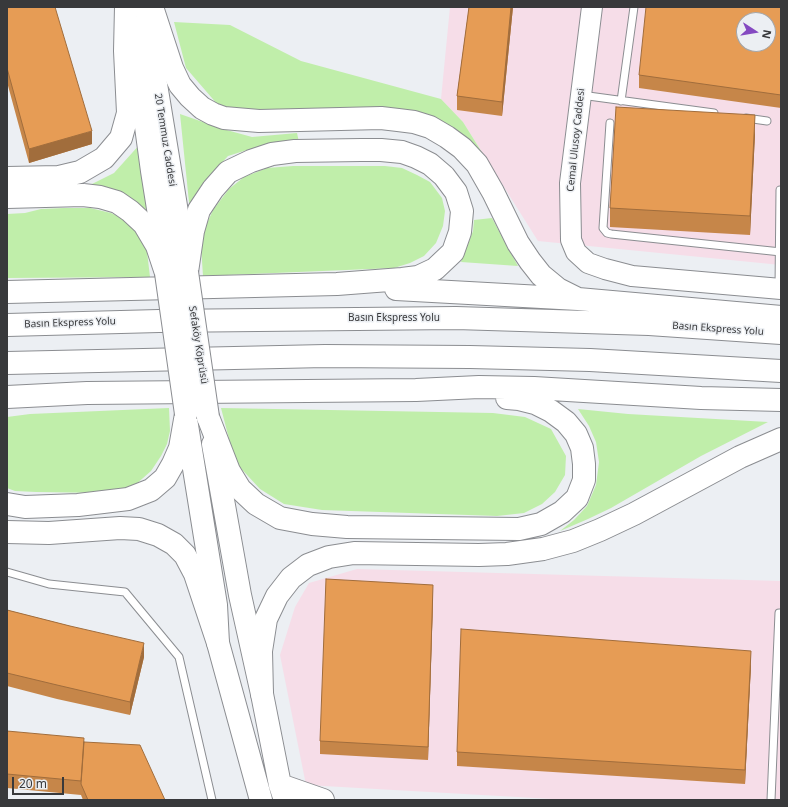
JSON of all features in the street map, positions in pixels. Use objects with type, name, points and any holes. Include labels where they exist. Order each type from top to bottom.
[{"type":"main road","points":[[7,178],[59,177],[80,172],[104,158],[121,138],[128,113],[125,50],[126,7]]},
{"type":"main road","points":[[126,7],[137,60],[164,246],[176,272],[186,414],[216,606],[218,643]]},
{"type":"main road","name":"20 Temmuz Caddesi","points":[[146,7],[176,272]]},
{"type":"main road","points":[[152,7],[172,68],[180,85],[202,108],[213,114],[224,118],[259,122],[381,118],[414,122],[430,127],[447,137],[462,148],[477,164],[493,192],[518,243],[541,275],[558,289],[578,299]]},
{"type":"main road","name":"Cemal Ulusoy Caddesi","points":[[592,7],[570,183],[571,240],[576,252],[588,263],[632,276],[780,289]]},
{"type":"main road","points":[[7,292],[338,284],[418,277],[435,269],[452,252],[460,232],[462,211],[456,192],[444,176],[430,164],[402,152],[374,150],[295,151],[272,154],[251,161],[228,172],[213,189],[199,210],[193,230],[176,272]]},
{"type":"main road","points":[[7,197],[83,195],[100,197],[117,202],[130,211],[144,224],[156,246],[176,272]]},
{"type":"main road","name":"Sefaköy Köprüsü","points":[[176,272],[208,417]]},
{"type":"main road","points":[[338,284],[578,299],[781,317]]},
{"type":"main road","name":"Basın Ekspress Yolu","points":[[7,325],[160,321],[456,318],[634,323],[781,333]]},
{"type":"main road","points":[[7,363],[325,356],[470,357],[606,361],[781,371]]},
{"type":"main road","points":[[7,397],[87,393],[416,390],[450,387],[534,388],[701,398],[781,400]]},
{"type":"main road","points":[[208,417],[229,471],[240,489],[256,504],[280,518],[312,524],[347,527],[519,529],[541,524],[562,512],[577,498],[584,480],[582,448],[576,434],[566,422],[551,411],[535,403],[519,399],[458,396],[416,390]]},
{"type":"main road","points":[[7,406],[43,402],[87,393]]},
{"type":"main road","points":[[7,504],[25,507],[78,505],[128,499],[151,490],[165,478],[173,464],[180,448],[186,414]]},
{"type":"main road","points":[[208,417],[240,595],[282,793],[322,800]]},
{"type":"main road","points":[[262,694],[260,651],[266,619],[277,596],[291,578],[308,565],[329,557],[354,553],[479,555],[508,554],[543,549],[572,541],[600,530],[634,514],[740,457],[781,439]]},
{"type":"main road","points":[[7,532],[49,534],[120,528],[139,529],[158,535],[174,544],[185,555],[195,574],[218,643],[261,800]]},
{"type":"lane","points":[[621,101],[634,7]]},
{"type":"lane","points":[[581,95],[721,114]]},
{"type":"lane","points":[[737,117],[767,121]]},
{"type":"lane","points":[[610,123],[603,228],[607,233],[780,252]]},
{"type":"lane","points":[[780,190],[780,289]]},
{"type":"lane","points":[[7,572],[49,584],[125,592],[178,658],[212,800]]},
{"type":"lane","points":[[771,800],[777,737],[779,613],[781,613]]},
{"type":"shaded area","points":[[450,7],[781,7],[781,265],[538,241],[463,122],[441,99]]},
{"type":"shaded area","points":[[357,569],[781,581],[781,800],[570,800],[306,785],[280,655],[295,607],[309,583]]},
{"type":"green space","points":[[174,22],[230,25],[301,61],[441,99],[463,122],[483,154],[458,132],[261,115],[218,105],[186,68]]},
{"type":"green space","points":[[180,114],[223,129],[252,137],[297,133],[299,142],[263,145],[228,156],[206,180],[190,212]]},
{"type":"green space","points":[[141,143],[150,212],[123,195],[86,187],[114,173]]},
{"type":"green space","points":[[293,166],[385,166],[402,168],[430,182],[442,198],[445,211],[443,226],[436,243],[424,256],[410,263],[394,268],[203,276],[201,246],[203,232],[213,210],[229,189],[244,177],[267,168]]},
{"type":"green space","points":[[90,208],[111,213],[130,222],[146,243],[150,277],[7,278],[7,214],[25,213],[41,209]]},
{"type":"green space","points":[[492,218],[518,266],[461,262],[473,231],[474,220]]},
{"type":"green space","points":[[169,408],[170,431],[167,444],[151,471],[134,486],[106,493],[15,491],[7,488],[7,417],[30,414]]},
{"type":"green space","points":[[221,408],[493,413],[525,417],[551,429],[566,456],[565,475],[555,492],[542,504],[524,513],[497,516],[322,510],[284,504],[260,489],[235,462]]},
{"type":"green space","points":[[578,409],[628,414],[768,422],[701,456],[611,508],[560,531],[574,520],[587,506],[596,485],[599,462],[596,442],[589,426]]},
{"type":"building","points":[[7,7],[55,7],[92,131],[29,149],[7,68]]},
{"type":"building","points":[[469,7],[511,7],[502,102],[457,96]]},
{"type":"building","points":[[646,7],[781,7],[781,95],[639,75]]},
{"type":"building","points":[[616,107],[755,115],[750,216],[610,208]]},
{"type":"building","points":[[326,579],[433,585],[428,747],[320,741]]},
{"type":"building","points":[[7,610],[144,643],[130,702],[7,673]]},
{"type":"building","points":[[461,629],[751,651],[745,770],[457,752]]},
{"type":"building","points":[[7,731],[84,738],[81,781],[7,774]]},
{"type":"building","points":[[84,742],[140,745],[165,800],[88,800],[81,784]]}]
